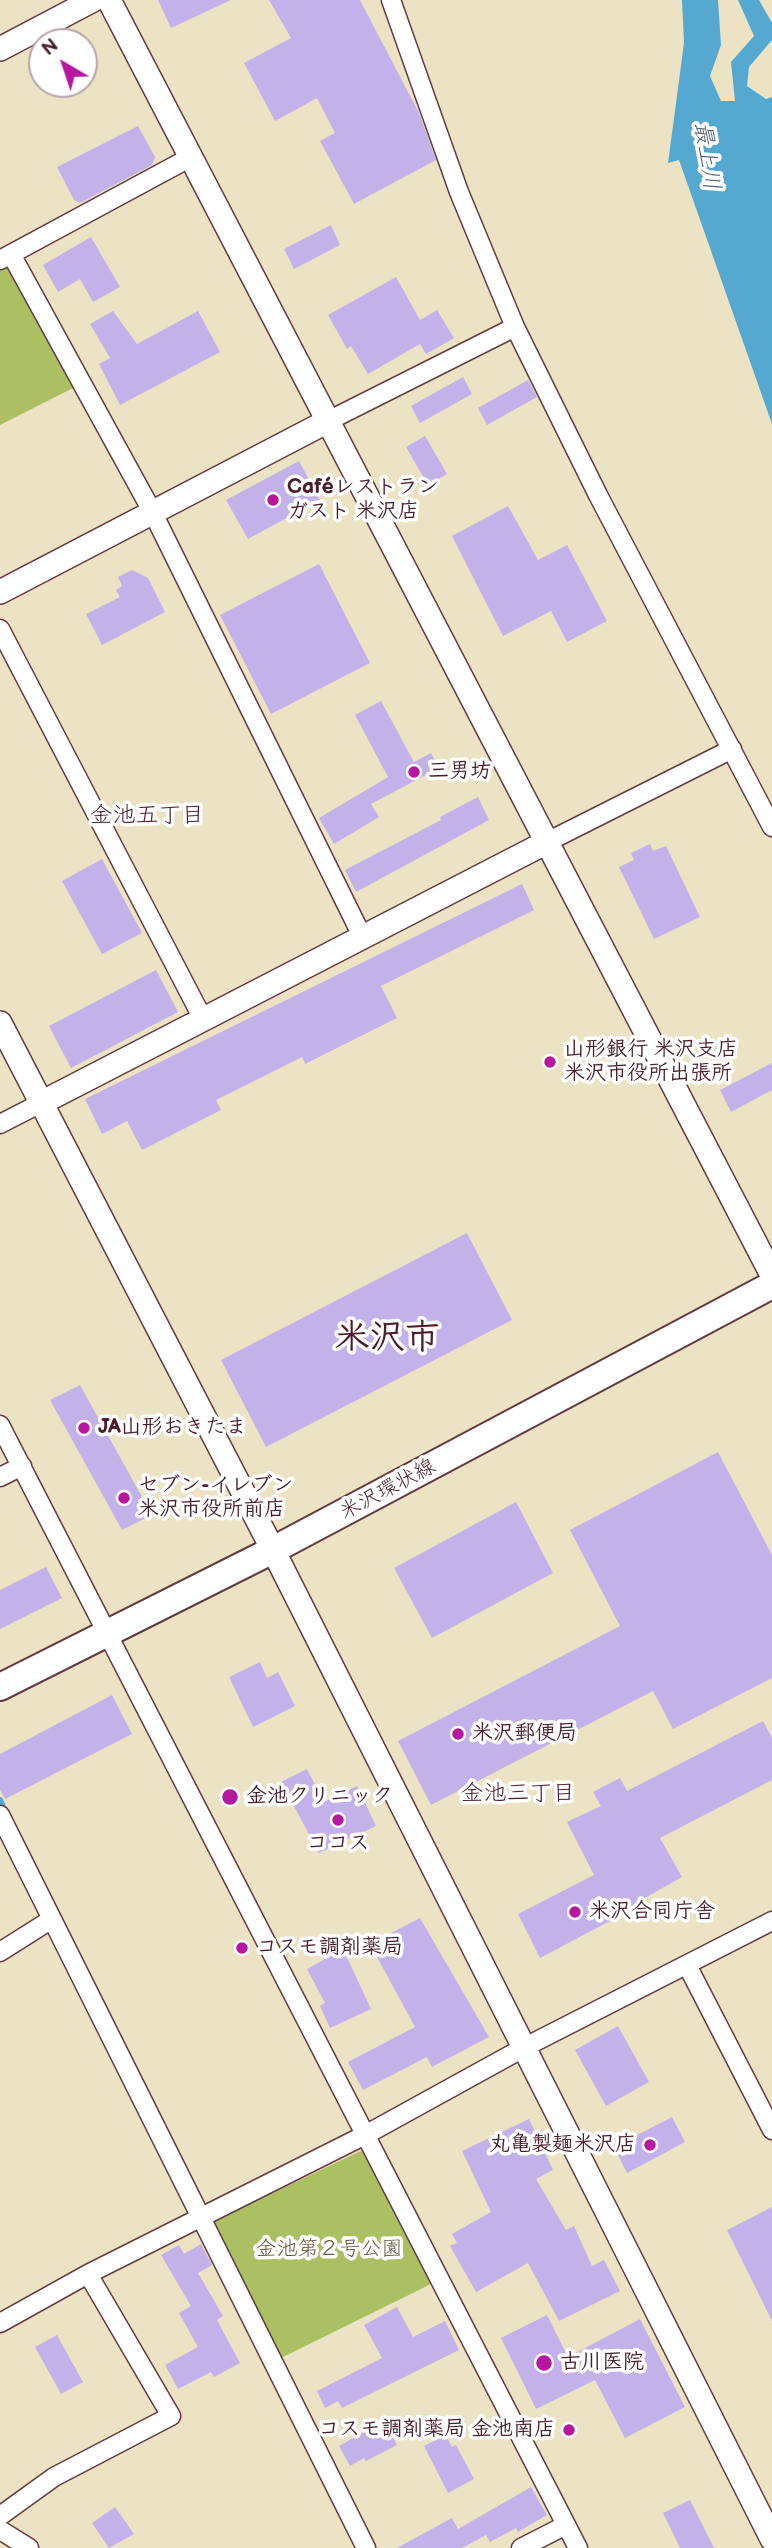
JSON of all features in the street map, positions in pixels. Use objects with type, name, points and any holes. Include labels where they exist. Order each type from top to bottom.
[{"type":"main road","name":"米沢環状線","points":[[0,1687],[273,1550],[772,1285]]},
{"type":"street","points":[[0,49],[93,0]]},
{"type":"street","points":[[109,0],[772,1275]]},
{"type":"street","points":[[391,0],[459,192],[515,327],[598,495],[772,827]]},
{"type":"street","points":[[191,157],[6,257],[153,513],[362,936]]},
{"type":"street","points":[[0,592],[515,327]]},
{"type":"street","points":[[0,629],[203,1019]]},
{"type":"street","points":[[0,1124],[362,936],[732,749]]},
{"type":"street","points":[[0,1023],[273,1550],[772,2539]]},
{"type":"street","points":[[0,1425],[578,2548]]},
{"type":"street","points":[[0,1477],[22,1466]]},
{"type":"street","points":[[0,1815],[366,2548]]},
{"type":"street","points":[[0,1951],[52,1919]]},
{"type":"street","points":[[0,2323],[88,2274],[367,2134],[525,2047],[772,1921]]},
{"type":"street","points":[[687,1965],[772,2130]]},
{"type":"street","points":[[0,2516],[54,2477],[172,2416],[88,2274]]},
{"type":"street","points":[[521,2548],[566,2525]]},
{"type":"street","points":[[0,2530],[29,2548]]},
{"type":"green space","points":[[11,262],[77,386],[0,425],[0,267]]},
{"type":"green space","name":"金池第２号公園","points":[[367,2148],[433,2283],[281,2358],[212,2222]]},
{"type":"water","name":"最上川","points":[[682,0],[718,0],[721,45],[710,76],[721,101],[735,101],[731,62],[754,36],[738,0],[759,0],[772,23],[772,40],[749,67],[747,86],[766,99],[772,97],[772,424],[679,160],[668,163],[684,43]]},
{"type":"building","points":[[158,0],[231,0],[171,28]]},
{"type":"building","points":[[269,0],[360,0],[419,113],[436,160],[354,204],[320,141],[335,133],[317,98],[275,121],[244,63],[291,38]]},
{"type":"building","points":[[138,126],[155,157],[152,165],[80,203],[74,200],[57,167]]},
{"type":"building","points":[[331,225],[340,245],[294,269],[284,249]]},
{"type":"building","points":[[91,237],[120,287],[93,302],[80,279],[58,292],[43,265]]},
{"type":"building","points":[[396,277],[420,320],[437,310],[454,338],[426,354],[420,344],[368,374],[351,346],[347,349],[328,315]]},
{"type":"building","points":[[113,311],[137,344],[198,311],[220,352],[120,405],[99,364],[110,358],[90,324]]},
{"type":"building","points":[[463,377],[472,394],[420,423],[411,406]]},
{"type":"building","points":[[528,380],[537,397],[487,425],[478,408]]},
{"type":"building","points":[[425,436],[447,474],[428,485],[406,447]]},
{"type":"building","name":"Caféレストラン ガスト 米沢店","points":[[299,461],[320,500],[248,539],[226,500]]},
{"type":"building","points":[[508,506],[538,560],[567,545],[607,621],[567,642],[551,611],[503,636],[452,536]]},
{"type":"building","points":[[319,564],[370,663],[271,714],[220,615]]},
{"type":"building","points":[[132,570],[148,578],[165,612],[102,645],[86,614],[120,597],[116,590],[122,586],[118,577]]},
{"type":"building","points":[[381,701],[414,762],[431,753],[439,768],[371,804],[379,817],[334,844],[319,818],[388,777],[355,715]]},
{"type":"building","points":[[478,797],[489,820],[356,892],[345,870],[441,820],[440,817]]},
{"type":"building","points":[[650,844],[653,851],[666,846],[700,917],[654,939],[619,867],[634,860],[631,853]]},
{"type":"building","points":[[102,859],[142,933],[102,954],[62,881]]},
{"type":"building","points":[[522,884],[534,910],[381,986],[397,1018],[305,1064],[302,1057],[216,1100],[221,1110],[142,1150],[127,1121],[102,1134],[85,1099]]},
{"type":"building","points":[[156,970],[178,1012],[71,1068],[49,1026]]},
{"type":"building","points":[[772,1063],[772,1090],[731,1112],[720,1090]]},
{"type":"building","points":[[467,1233],[512,1320],[266,1447],[221,1360]]},
{"type":"building","points":[[80,1385],[152,1515],[122,1530],[50,1400]]},
{"type":"building","points":[[718,1452],[772,1555],[772,1678],[673,1729],[653,1691],[431,1805],[398,1741],[620,1626],[570,1530]]},
{"type":"building","points":[[516,1502],[553,1573],[432,1638],[394,1568]]},
{"type":"building","points":[[46,1567],[62,1598],[0,1629],[0,1590]]},
{"type":"building","points":[[260,1662],[267,1678],[278,1672],[295,1706],[253,1727],[229,1677]]},
{"type":"building","points":[[112,1695],[132,1734],[5,1799],[0,1790],[0,1754]]},
{"type":"building","points":[[763,1721],[772,1738],[772,1780],[660,1838],[682,1877],[629,1907],[631,1910],[540,1958],[518,1914],[594,1875],[567,1822],[601,1806],[593,1792],[620,1778],[627,1791]]},
{"type":"building","points":[[307,1769],[324,1802],[357,1786],[376,1826],[319,1853],[281,1782]]},
{"type":"building","points":[[420,1918],[489,2037],[432,2067],[427,2057],[363,2090],[348,2062],[415,2027],[370,1944]]},
{"type":"building","points":[[343,1949],[371,2009],[330,2028],[320,2006],[325,2003],[307,1969]]},
{"type":"building","points":[[618,2026],[649,2082],[606,2106],[575,2050]]},
{"type":"building","name":"丸亀製麺米沢店","points":[[672,2117],[685,2142],[627,2173],[614,2147]]},
{"type":"building","points":[[529,2119],[553,2170],[536,2179],[566,2230],[574,2226],[592,2266],[604,2260],[620,2291],[559,2321],[528,2263],[476,2292],[450,2246],[457,2243],[452,2234],[491,2212],[462,2151]]},
{"type":"building","points":[[772,2207],[772,2321],[727,2230]]},
{"type":"building","points":[[201,2244],[212,2265],[198,2273],[223,2316],[217,2320],[240,2363],[214,2377],[211,2372],[178,2389],[165,2365],[198,2347],[179,2313],[191,2306],[161,2255],[179,2245],[184,2254]]},
{"type":"building","points":[[397,2307],[413,2337],[445,2321],[459,2350],[342,2408],[338,2401],[325,2408],[317,2391],[382,2358],[364,2325]]},
{"type":"building","points":[[547,2315],[568,2357],[640,2319],[685,2407],[625,2438],[595,2380],[536,2409],[501,2338]]},
{"type":"building","points":[[57,2335],[83,2382],[61,2394],[35,2347]]},
{"type":"building","points":[[384,2421],[397,2445],[350,2466],[339,2446]]},
{"type":"building","points":[[446,2435],[452,2447],[456,2445],[474,2479],[448,2493],[424,2446]]},
{"type":"building","points":[[531,2487],[547,2515],[518,2532],[516,2528],[490,2542],[486,2535],[462,2548],[397,2548],[452,2518],[458,2529]]},
{"type":"building","points":[[690,2500],[714,2548],[680,2548],[663,2513]]},
{"type":"building","points":[[115,2507],[134,2534],[109,2548],[92,2523]]},
{"type":"waterway","points":[[0,1800],[5,1812]]},
{"type":"place","name":"Caféレストラン ガスト 米沢店","points":[[273,500]]},
{"type":"place","name":"三男坊","points":[[414,772]]},
{"type":"place","name":"山形銀行 米沢支店 米沢市役所出張所","points":[[550,1062]]},
{"type":"place","name":"JA山形おきたま","points":[[84,1428]]},
{"type":"place","name":"セブン-イレブン 米沢市役所前店","points":[[124,1498]]},
{"type":"place","name":"米沢郵便局","points":[[458,1734]]},
{"type":"place","name":"金池クリニック","points":[[230,1797]]},
{"type":"place","name":"ココス","points":[[338,1820]]},
{"type":"place","name":"米沢合同庁舎","points":[[575,1912]]},
{"type":"place","name":"コスモ調剤薬局","points":[[242,1948]]},
{"type":"place","name":"丸亀製麺米沢店","points":[[650,2145]]},
{"type":"place","name":"古川医院","points":[[544,2363]]},
{"type":"place","name":"コスモ調剤薬局 金池南店","points":[[569,2430]]},
{"type":"district","name":"金池五丁目","points":[[147,816]]},
{"type":"district","name":"米沢市","points":[[387,1339]]},
{"type":"district","name":"金池三丁目","points":[[518,1794]]}]
